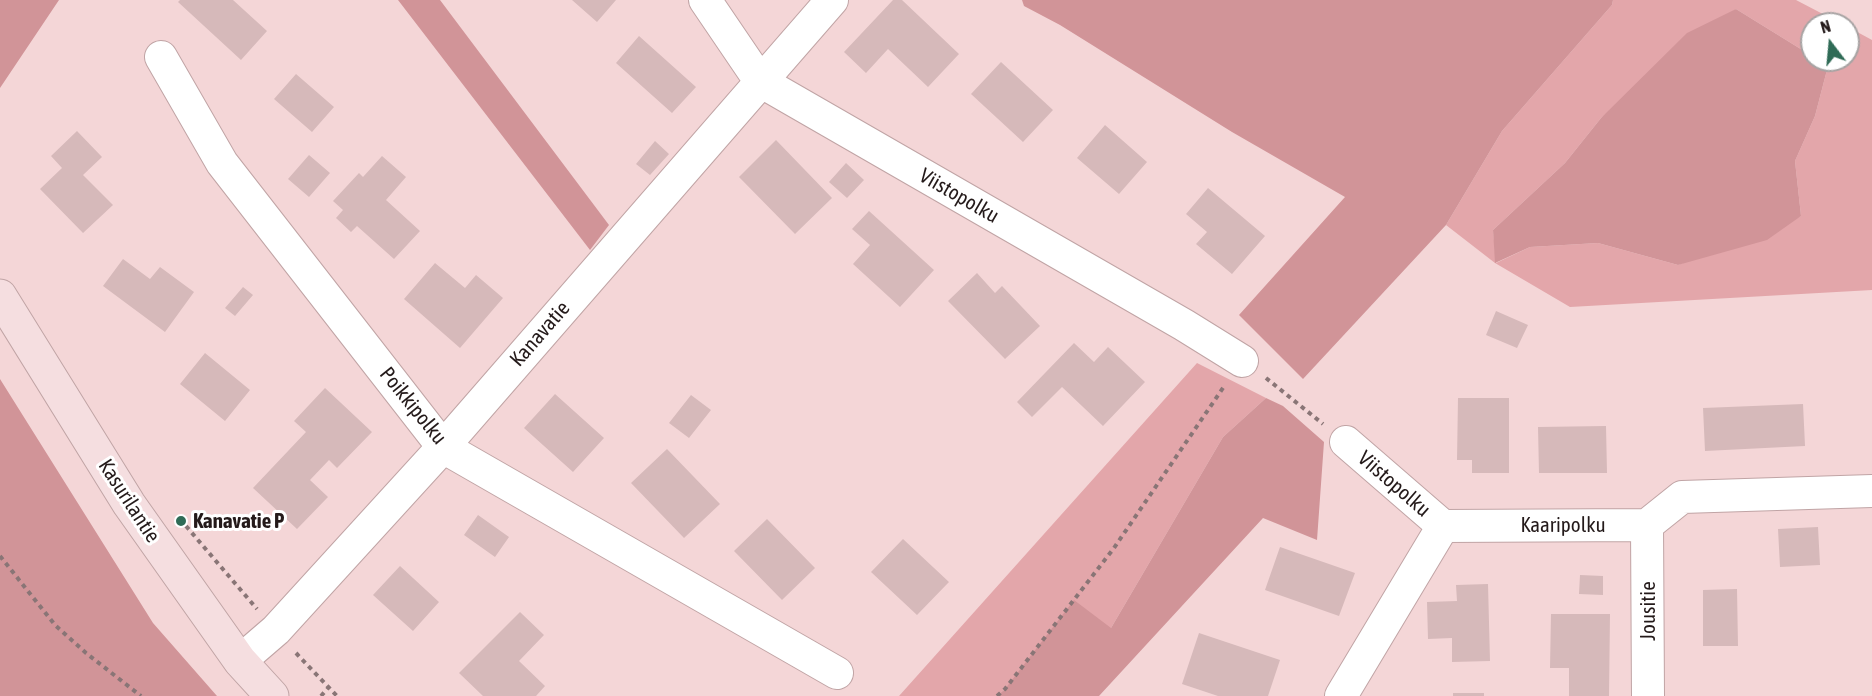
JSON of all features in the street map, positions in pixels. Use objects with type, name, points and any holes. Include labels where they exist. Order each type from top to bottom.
[{"type":"street","name":"Viistopolku","points":[[705,0],[760,81],[1184,325],[1242,361]]},
{"type":"street","name":"Kanavatie","points":[[240,661],[276,630],[443,447],[832,0]]},
{"type":"street","name":"Poikkipolku","points":[[161,57],[222,163],[443,447],[837,673]]},
{"type":"street","name":"Kasurilantie","points":[[0,296],[129,504],[240,661],[272,696]]},
{"type":"street","name":"Viistopolku","points":[[1346,442],[1443,526]]},
{"type":"street","points":[[1647,525],[1682,497],[1872,491]]},
{"type":"street","name":"Kaaripolku","points":[[1443,526],[1647,525]]},
{"type":"street","name":"Jousitie","points":[[1647,525],[1648,696]]},
{"type":"street","points":[[1341,696],[1443,526]]},
{"type":"path","points":[[997,696],[1005,689],[1114,548],[1242,361],[1346,442]]},
{"type":"path","points":[[181,521],[337,696]]},
{"type":"path","points":[[0,555],[55,625],[86,654],[141,696]]},
{"type":"path","points":[[321,696],[328,688]]},
{"type":"shaded area","points":[[0,0],[59,0],[0,88]]},
{"type":"shaded area","points":[[398,0],[440,0],[609,225],[590,250]]},
{"type":"shaded area","points":[[1022,0],[1613,0],[1612,5],[1502,131],[1446,225],[1303,379],[1239,315],[1345,197],[1232,132],[1060,25],[1024,6]]},
{"type":"shaded area","points":[[1613,0],[1796,0],[1819,12],[1800,12],[1800,49],[1736,9],[1601,118],[1565,163],[1493,230],[1496,263],[1530,247],[1598,243],[1678,265],[1801,216],[1795,161],[1815,116],[1826,72],[1860,72],[1860,34],[1872,40],[1872,290],[1570,307],[1495,263],[1446,225],[1502,131],[1612,5]]},
{"type":"shaded area","points":[[1736,9],[1800,49],[1800,72],[1826,72],[1815,116],[1795,161],[1801,216],[1767,240],[1678,265],[1598,243],[1530,247],[1495,263],[1493,230],[1565,163],[1601,118],[1687,33]]},
{"type":"shaded area","points":[[1197,363],[1266,398],[1223,437],[1111,628],[1005,689],[997,696],[899,696]]},
{"type":"shaded area","points":[[0,379],[153,623],[217,696],[0,696]]},
{"type":"shaded area","points":[[1266,398],[1283,406],[1324,442],[1317,540],[1263,518],[1099,696],[997,696],[1005,689],[1074,600],[1111,628],[1223,437]]},
{"type":"building","points":[[180,0],[233,0],[267,31],[241,60],[178,2]]},
{"type":"building","points":[[572,0],[616,0],[597,22]]},
{"type":"building","points":[[893,0],[902,0],[959,54],[928,87],[888,49],[866,73],[844,52]]},
{"type":"building","points":[[639,36],[696,87],[672,113],[616,63]]},
{"type":"building","points":[[1001,62],[1053,110],[1023,142],[971,94]]},
{"type":"building","points":[[296,74],[334,107],[312,132],[274,99]]},
{"type":"building","points":[[1105,125],[1147,162],[1119,194],[1077,158]]},
{"type":"building","points":[[77,131],[102,157],[83,175],[113,205],[83,233],[40,189],[62,168],[51,156]]},
{"type":"building","points":[[776,140],[832,198],[795,234],[739,177]]},
{"type":"building","points":[[655,141],[669,154],[650,175],[636,164]]},
{"type":"building","points":[[309,155],[330,173],[309,197],[288,179]]},
{"type":"building","points":[[382,156],[406,177],[386,200],[420,231],[394,259],[357,226],[351,232],[336,218],[343,210],[333,201],[359,173],[363,177]]},
{"type":"building","points":[[846,163],[864,180],[847,198],[829,182]]},
{"type":"building","points":[[1208,188],[1265,236],[1232,274],[1196,244],[1207,232],[1186,214]]},
{"type":"building","points":[[869,211],[934,270],[900,307],[853,264],[870,245],[852,229]]},
{"type":"building","points":[[123,259],[150,279],[160,267],[194,292],[165,332],[103,286]]},
{"type":"building","points":[[435,263],[465,288],[476,275],[503,298],[460,348],[404,299]]},
{"type":"building","points":[[977,273],[995,293],[1002,286],[1040,326],[1005,359],[948,301]]},
{"type":"building","points":[[243,287],[253,295],[235,316],[225,308]]},
{"type":"building","points":[[1496,311],[1528,325],[1517,348],[1486,335]]},
{"type":"building","points":[[1074,343],[1094,362],[1108,347],[1145,382],[1103,426],[1062,387],[1032,417],[1017,402]]},
{"type":"building","points":[[205,353],[250,390],[225,421],[180,384]]},
{"type":"building","points":[[325,388],[372,432],[337,468],[329,460],[310,480],[328,497],[297,529],[253,488],[306,432],[294,421]]},
{"type":"building","points":[[555,394],[604,438],[573,472],[524,428]]},
{"type":"building","points":[[691,395],[711,410],[689,438],[669,423]]},
{"type":"building","points":[[1458,398],[1509,398],[1509,473],[1472,473],[1472,460],[1457,460]]},
{"type":"building","points":[[1803,404],[1805,446],[1705,451],[1703,408]]},
{"type":"building","points":[[1606,426],[1607,473],[1539,473],[1538,427]]},
{"type":"building","points":[[667,449],[720,504],[684,538],[631,483]]},
{"type":"building","points":[[478,515],[509,537],[495,557],[464,535]]},
{"type":"building","points":[[767,519],[815,568],[782,600],[734,551]]},
{"type":"building","points":[[1818,527],[1820,565],[1780,567],[1778,529]]},
{"type":"building","points":[[903,539],[949,582],[917,615],[871,572]]},
{"type":"building","points":[[1280,547],[1355,573],[1339,616],[1265,590]]},
{"type":"building","points":[[400,566],[439,602],[413,631],[373,595]]},
{"type":"building","points":[[1580,575],[1603,576],[1603,595],[1579,594]]},
{"type":"building","points":[[1488,584],[1490,661],[1452,662],[1452,638],[1428,639],[1427,602],[1457,601],[1456,585]]},
{"type":"building","points":[[1737,589],[1738,646],[1703,646],[1703,590]]},
{"type":"building","points":[[520,612],[544,635],[519,661],[545,686],[536,696],[483,696],[459,673]]},
{"type":"building","points":[[1551,614],[1610,614],[1609,696],[1569,696],[1569,668],[1550,668]]},
{"type":"building","points":[[1199,633],[1280,660],[1268,696],[1218,696],[1182,684]]},
{"type":"building","points":[[1453,693],[1484,693],[1484,696],[1453,696]]},
{"type":"place","name":"Kanavatie P","points":[[181,521]]}]
